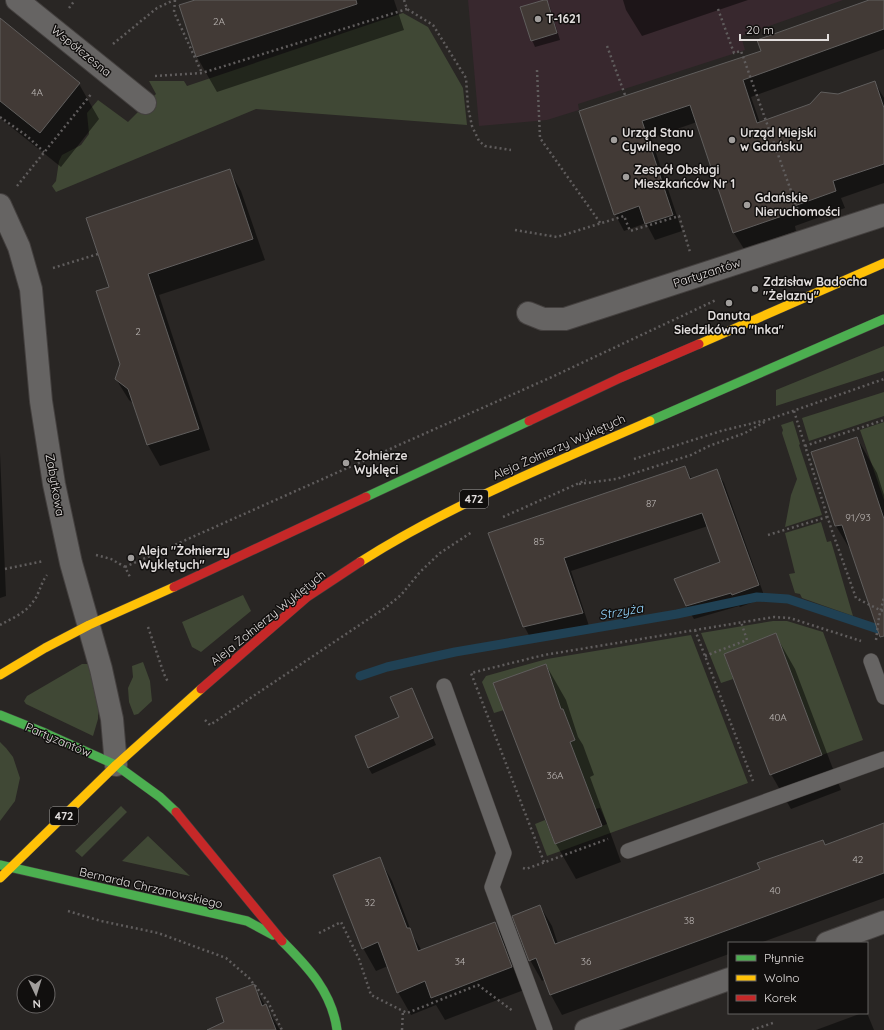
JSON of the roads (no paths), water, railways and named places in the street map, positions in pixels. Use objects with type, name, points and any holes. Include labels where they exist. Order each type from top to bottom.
[{"type":"main road","points":[[0,675],[45,648],[89,625],[177,586],[620,378],[884,263]]},
{"type":"main road","name":"Aleja Żołnierzy Wyklętych","points":[[0,878],[116,765],[267,630],[307,597],[342,573],[419,527],[507,483],[884,319]]},
{"type":"main road","name":"Partyzantów","points":[[0,715],[45,732],[116,765]]},
{"type":"main road","name":"Bernarda Chrzanowskiego","points":[[116,765],[160,797],[175,811],[281,940],[307,966],[324,990],[336,1022],[337,1030]]},
{"type":"main road","points":[[0,864],[11,868]]},
{"type":"main road","name":"Bernarda Chrzanowskiego","points":[[11,868],[247,922],[281,940]]},
{"type":"street","name":"Współczesna","points":[[17,0],[145,102]]},
{"type":"street","name":"Zabytkowa","points":[[0,205],[19,247],[31,289],[41,401],[54,484],[71,563],[101,669],[112,719],[116,765]]},
{"type":"street","name":"Partyzantów","points":[[528,313],[543,319],[565,318],[884,216]]},
{"type":"street","points":[[830,942],[884,922]]},
{"type":"street","points":[[586,1030],[728,979]]},
{"type":"lane","points":[[871,660],[884,697]]},
{"type":"lane","points":[[444,686],[504,853],[492,887],[545,1030]]},
{"type":"lane","points":[[628,851],[884,759]]},
{"type":"waterway","name":"Strzyża","points":[[360,676],[387,667],[455,652],[677,614],[757,597],[788,599],[884,631]]},
{"type":"place","name":"T-1621","points":[[538,19]]},
{"type":"place","name":"Urząd Stanu Cywilnego","points":[[614,140]]},
{"type":"place","name":"Urząd Miejski w Gdańsku","points":[[732,140]]},
{"type":"place","name":"Zespół Obsługi Mieszkańców Nr 1","points":[[626,177]]},
{"type":"place","name":"Gdańskie Nieruchomości","points":[[747,205]]},
{"type":"place","name":"Zdzisław Badocha \"Żelazny\"","points":[[755,289]]},
{"type":"place","name":"Danuta Siedzikówna \"Inka\"","points":[[729,303]]},
{"type":"place","name":"Żołnierze Wyklęci","points":[[346,463]]},
{"type":"place","name":"Aleja \"Żołnierzy Wyklętych\"","points":[[131,558]]}]
